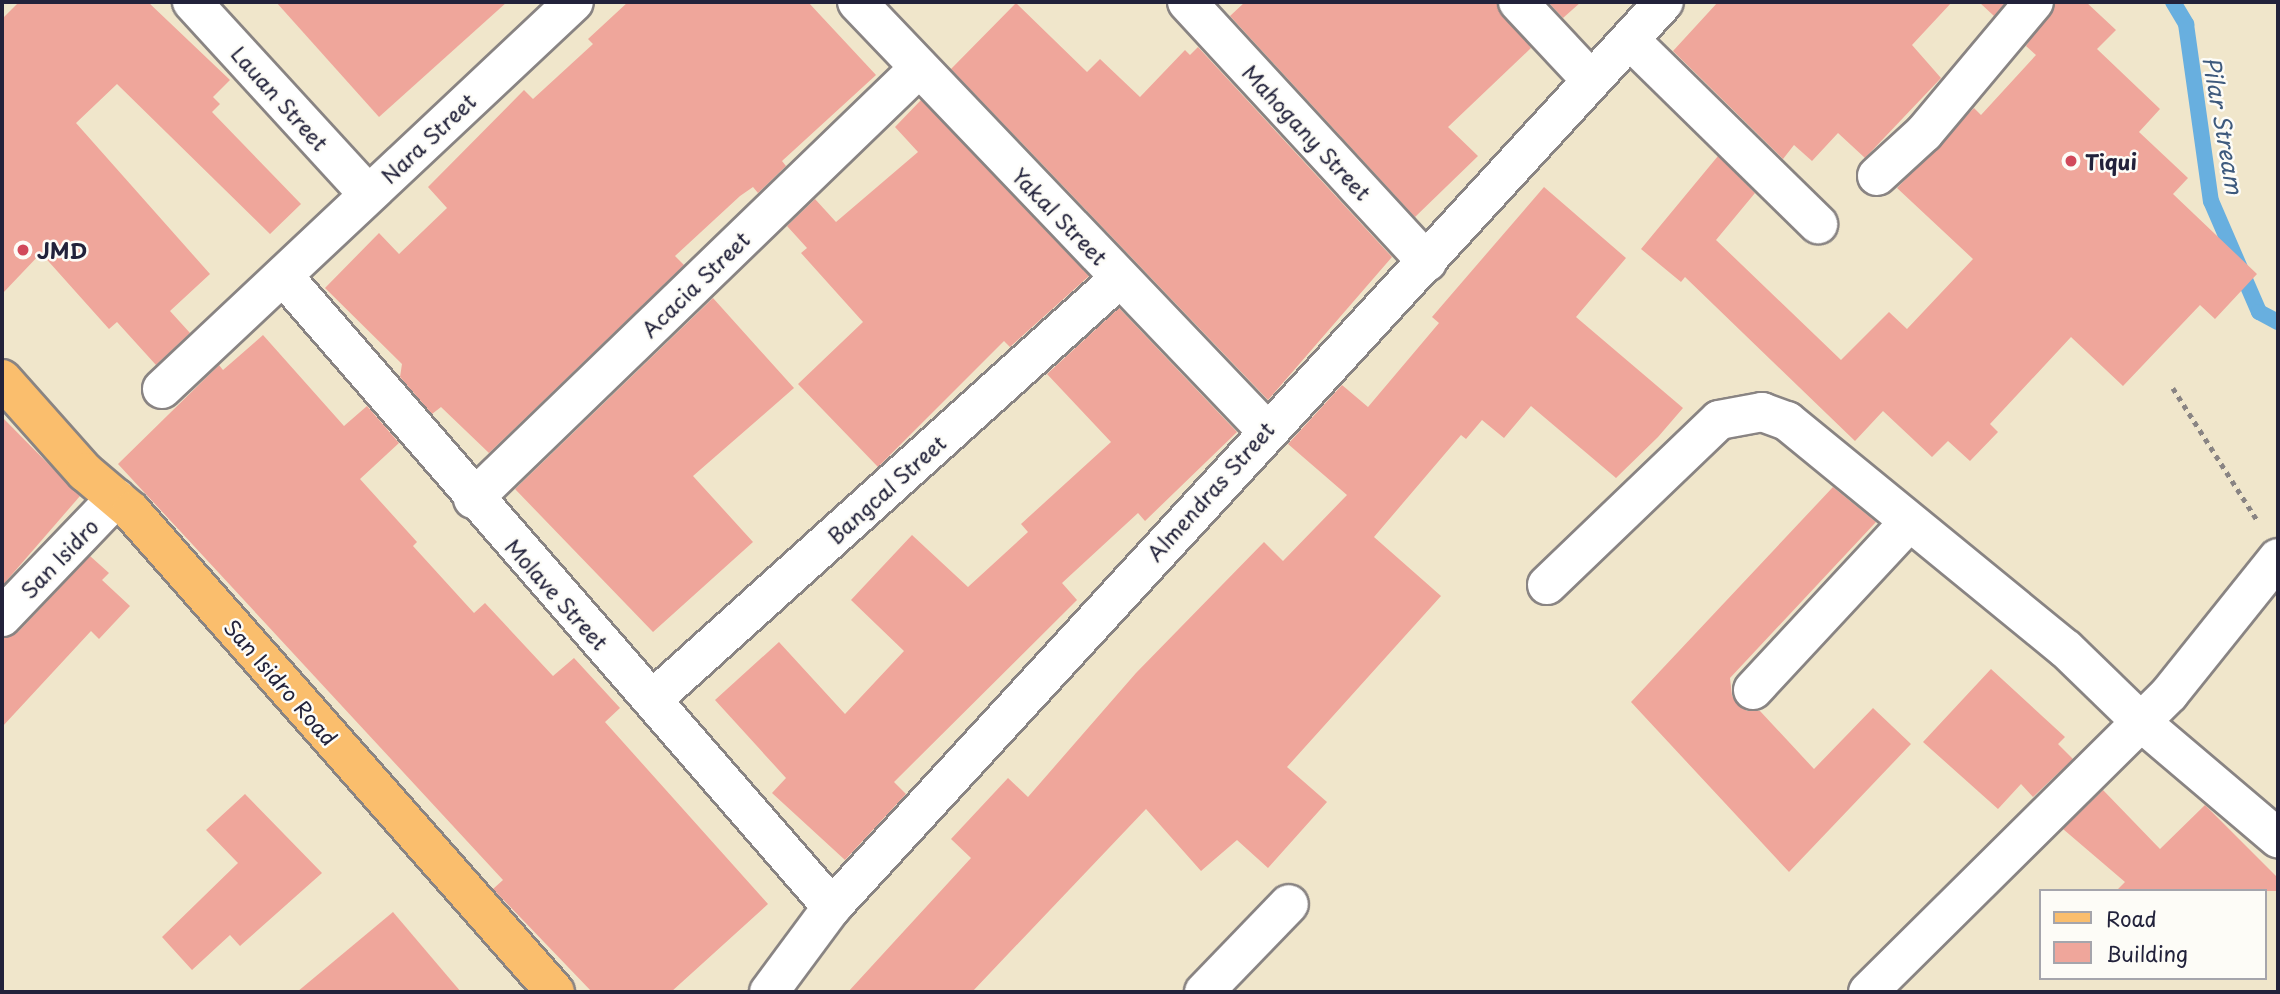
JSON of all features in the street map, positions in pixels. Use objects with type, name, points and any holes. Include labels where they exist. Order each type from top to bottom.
[{"type":"main road","name":"San Isidro Road","points":[[2,379],[116,498],[555,992]]},
{"type":"street","name":"Lauan Street","points":[[192,2],[368,194]]},
{"type":"street","name":"Yakal Street","points":[[857,2],[918,69],[1265,429]]},
{"type":"street","name":"Mahogany Street","points":[[1187,2],[1427,262]]},
{"type":"street","points":[[1518,2],[1591,80]]},
{"type":"street","name":"Almendras Street","points":[[769,992],[832,907],[1265,429],[1427,262],[1664,2]]},
{"type":"street","points":[[1877,176],[1924,133],[2034,2]]},
{"type":"street","name":"Nara Street","points":[[162,389],[285,278],[556,7]]},
{"type":"street","points":[[1631,41],[1818,224]]},
{"type":"street","name":"Acacia Street","points":[[473,499],[918,69]]},
{"type":"street","name":"Molave Street","points":[[285,278],[473,499],[832,907]]},
{"type":"street","name":"Bangcal Street","points":[[652,701],[1120,278]]},
{"type":"street","points":[[1547,585],[1710,428],[1745,412],[1787,421],[1906,524],[2066,649],[2141,722],[2278,838]]},
{"type":"street","name":"San Isidro","points":[[2,618],[116,498]]},
{"type":"street","points":[[1753,690],[1906,524]]},
{"type":"street","points":[[1868,992],[2141,722],[2271,544]]},
{"type":"street","points":[[1204,992],[1289,904]]},
{"type":"path","points":[[2173,388],[2271,544]]},
{"type":"building","points":[[19,2],[148,2],[230,80],[213,97],[220,104],[212,112],[301,204],[270,234],[117,84],[76,123],[210,274],[170,311],[190,333],[156,365],[117,322],[109,329],[41,253],[2,294],[2,19]]},
{"type":"building","points":[[276,2],[507,2],[379,117]]},
{"type":"building","points":[[628,2],[808,2],[876,75],[782,161],[786,166],[758,193],[753,187],[740,196],[675,256],[684,265],[489,453],[441,407],[432,414],[400,377],[402,364],[325,288],[379,233],[399,254],[447,208],[428,187],[524,90],[533,99],[593,44],[588,39]]},
{"type":"building","points":[[1245,2],[1497,2],[1531,48],[1448,127],[1478,156],[1415,217],[1230,16]]},
{"type":"building","points":[[1548,2],[1581,2],[1563,18]]},
{"type":"building","points":[[1718,2],[1952,2],[1912,45],[1941,78],[1865,158],[1838,133],[1812,161],[1794,145],[1783,159],[1673,51]]},
{"type":"building","points":[[1979,2],[2006,2],[1994,16]]},
{"type":"building","points":[[2055,2],[2086,2],[2116,30],[2097,49],[2160,109],[2139,132],[2188,178],[2173,194],[2257,274],[2215,319],[2200,305],[2123,386],[2071,337],[1990,424],[1998,432],[1970,461],[1948,441],[1932,457],[1883,411],[1855,441],[1685,277],[1681,282],[1641,249],[1718,156],[1755,193],[1716,240],[1841,360],[1889,312],[1907,329],[1973,259],[1897,188],[1974,108],[1981,115],[2036,55],[2026,46]]},
{"type":"building","points":[[1016,3],[1087,72],[1100,59],[1140,97],[1185,50],[1190,55],[1198,47],[1392,257],[1268,400],[951,69]]},
{"type":"building","points":[[921,100],[1089,276],[1010,347],[1004,341],[878,467],[798,384],[863,322],[801,253],[807,248],[787,226],[815,199],[836,222],[918,152],[895,127]]},
{"type":"building","points":[[1544,187],[1626,258],[1576,317],[1683,408],[1658,437],[1616,478],[1531,406],[1504,438],[1482,420],[1466,439],[1461,435],[1374,537],[1441,596],[1287,767],[1327,802],[1268,868],[1237,840],[1201,871],[1146,809],[972,992],[848,992],[971,858],[951,839],[1008,778],[1028,797],[1136,673],[1264,542],[1283,561],[1347,495],[1288,444],[1342,385],[1368,407],[1439,323],[1432,317]]},
{"type":"building","points":[[713,298],[794,388],[693,476],[753,542],[653,632],[515,489]]},
{"type":"building","points":[[1119,308],[1237,432],[1145,521],[1138,513],[1062,583],[1077,600],[894,782],[906,794],[845,860],[772,793],[786,778],[715,700],[779,642],[845,714],[904,651],[851,600],[912,535],[968,587],[1028,532],[1021,524],[1111,442],[1047,374]]},
{"type":"building","points":[[263,335],[344,426],[367,406],[399,443],[360,479],[417,542],[413,546],[474,613],[485,603],[553,676],[574,658],[620,708],[605,722],[768,904],[671,992],[592,992],[493,889],[503,880],[118,464],[219,365],[223,370]]},
{"type":"building","points":[[2,417],[80,496],[2,586]]},
{"type":"building","points":[[1833,487],[1876,522],[1730,678],[1732,696],[1747,711],[1760,711],[1814,769],[1873,708],[1911,744],[1789,872],[1631,702]]},
{"type":"building","points":[[90,556],[109,573],[102,580],[130,606],[99,639],[91,631],[2,727],[2,638],[18,632]]},
{"type":"building","points":[[1991,669],[2065,737],[2058,744],[2073,759],[2033,797],[2021,784],[1998,809],[1923,742]]},
{"type":"building","points":[[2103,790],[2160,849],[2205,805],[2278,878],[2278,891],[2118,889],[2125,882],[2063,829]]},
{"type":"building","points":[[245,794],[322,873],[240,946],[230,935],[192,970],[162,937],[238,863],[206,830]]},
{"type":"building","points":[[393,912],[461,992],[297,992]]},
{"type":"waterway","name":"Pilar Stream","points":[[2173,2],[2186,24],[2211,201],[2259,312],[2278,322]]},
{"type":"place","name":"Tiqui","points":[[2071,161]]},
{"type":"place","name":"JMD","points":[[23,250]]}]
